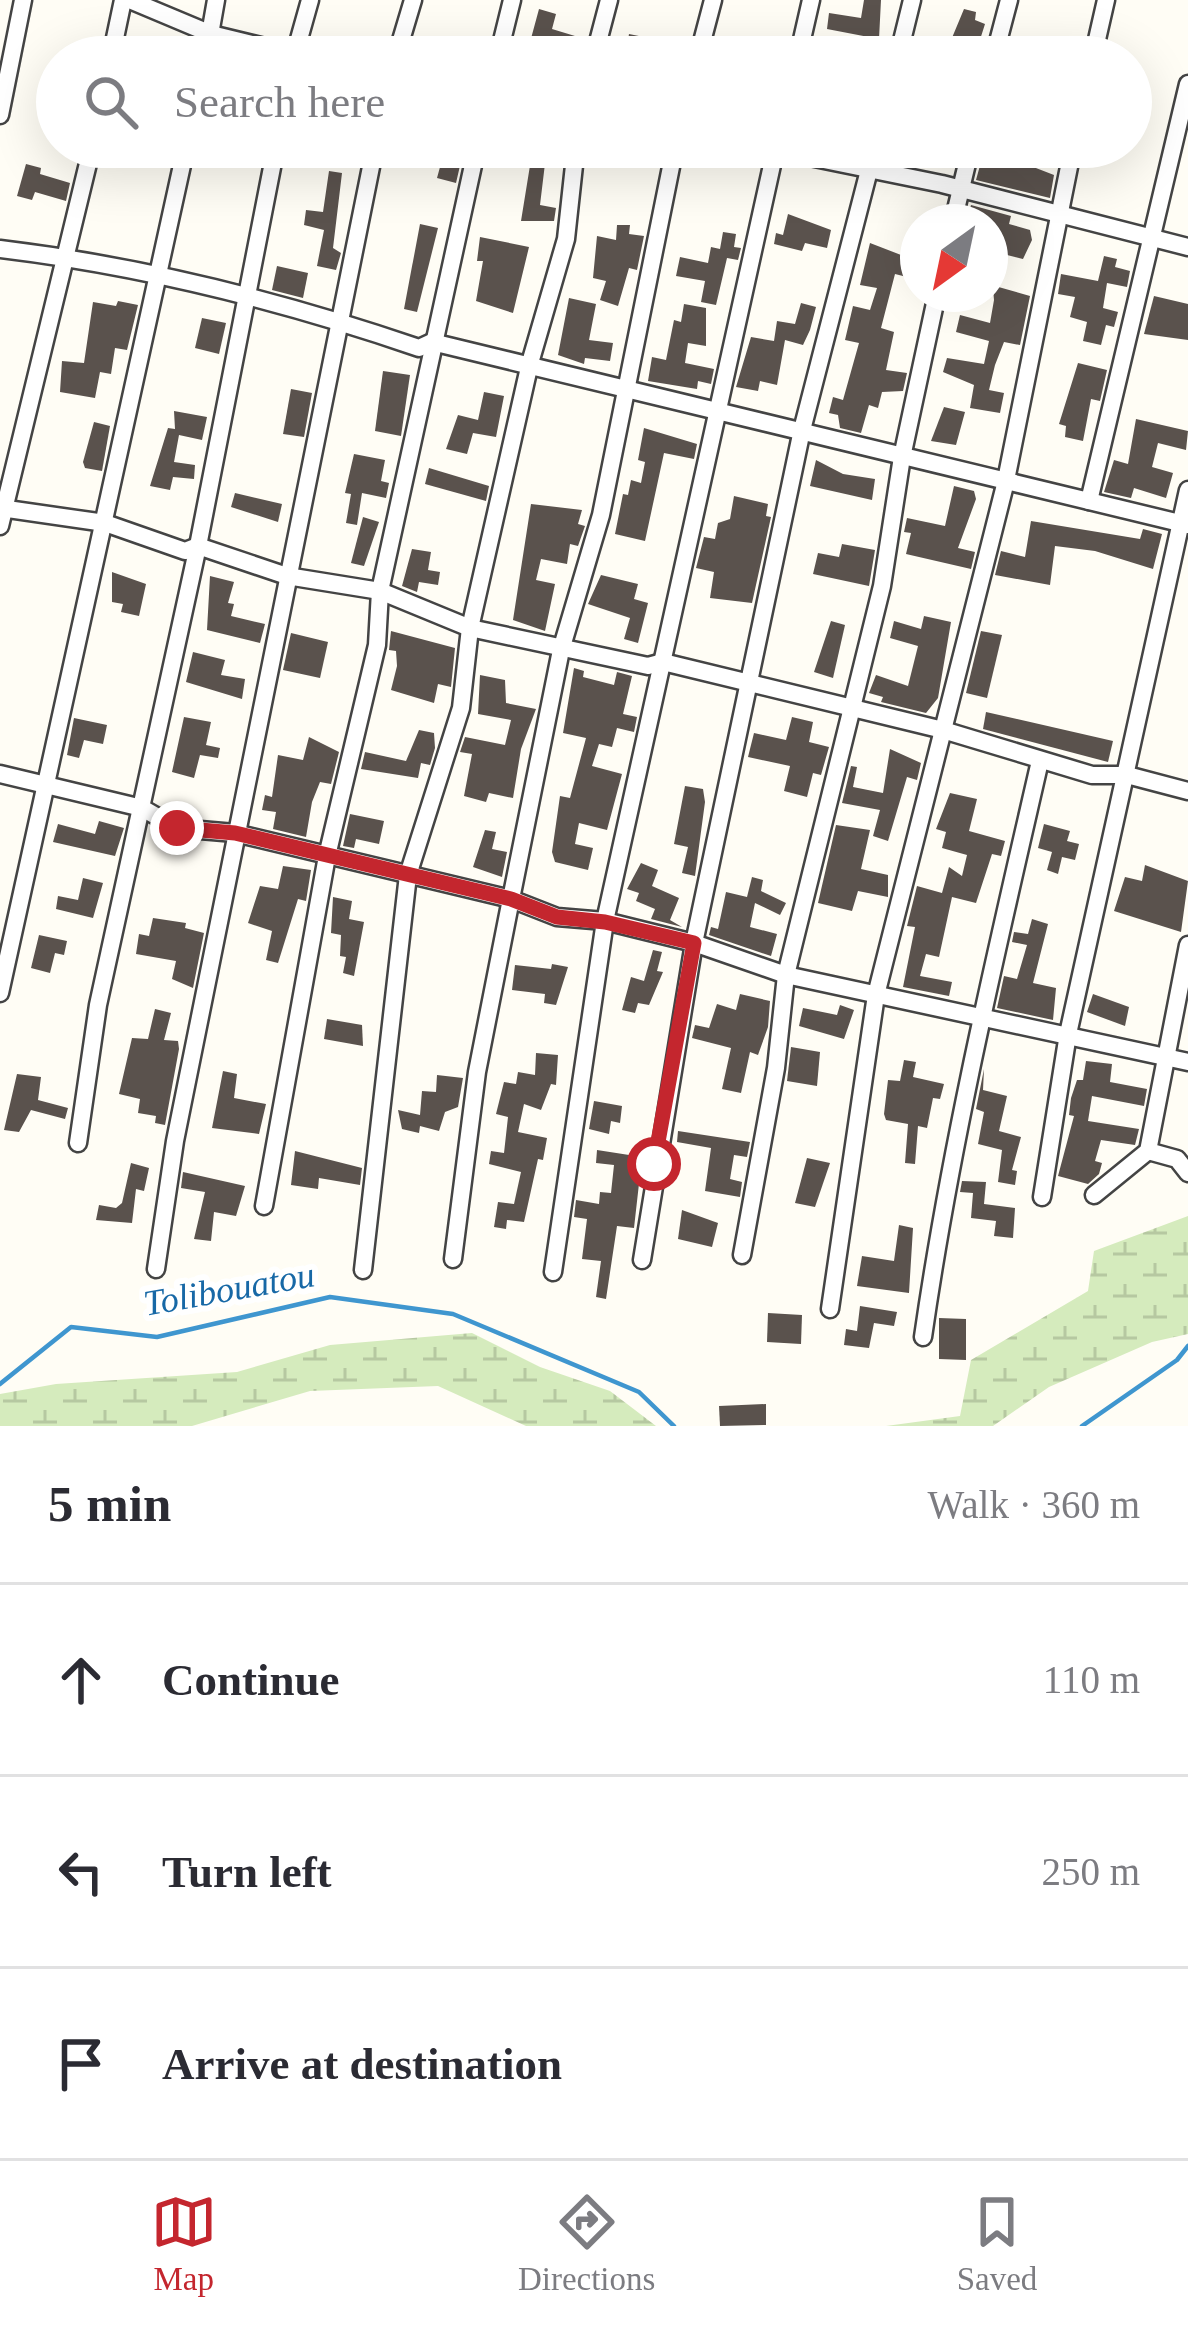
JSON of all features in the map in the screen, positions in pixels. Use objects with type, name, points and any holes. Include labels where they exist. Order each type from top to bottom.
[{"type":"street","points":[[0,115],[23,0]]},
{"type":"street","points":[[117,36],[126,0],[219,36]]},
{"type":"street","points":[[211,34],[216,0]]},
{"type":"street","points":[[302,36],[310,0]]},
{"type":"street","points":[[402,36],[413,0]]},
{"type":"street","points":[[503,36],[512,0]]},
{"type":"street","points":[[600,36],[609,0]]},
{"type":"street","points":[[704,36],[713,0]]},
{"type":"street","points":[[803,36],[812,0]]},
{"type":"street","points":[[903,36],[912,0]]},
{"type":"street","points":[[1000,36],[1009,0]]},
{"type":"street","points":[[1098,36],[1106,0]]},
{"type":"street","points":[[1089,501],[1188,84]]},
{"type":"street","points":[[88,168],[1,514],[105,523],[185,551],[198,546],[287,576],[380,591],[470,628],[648,666],[663,662],[944,730],[1092,775],[1127,775],[1188,791]]},
{"type":"street","points":[[0,993],[182,168]]},
{"type":"street","points":[[77,1143],[98,1004],[198,546],[272,168]]},
{"type":"street","points":[[156,1269],[175,1141],[235,833],[371,168]]},
{"type":"street","points":[[264,1206],[327,856],[377,645],[380,591],[472,168]]},
{"type":"street","points":[[363,1270],[408,875],[461,708],[470,628],[530,363],[566,238],[574,168]]},
{"type":"street","points":[[452,1259],[477,1072],[561,650],[601,515],[671,168]]},
{"type":"street","points":[[553,1272],[605,922],[718,414],[766,168]]},
{"type":"street","points":[[861,168],[960,188],[1188,247]]},
{"type":"street","points":[[956,204],[965,168]]},
{"type":"street","points":[[830,1309],[877,995],[1005,485],[1068,168]]},
{"type":"street","points":[[642,1259],[694,943],[802,430],[870,170]]},
{"type":"street","points":[[0,249],[69,257],[246,298],[338,320],[419,348],[432,342],[530,363],[623,392],[802,430],[1005,485],[1184,525]]},
{"type":"street","points":[[742,1256],[776,1068],[786,974],[882,586],[902,457],[933,312]]},
{"type":"street","points":[[1042,1197],[1068,1034],[1184,525],[1188,490]]},
{"type":"street","points":[[923,1337],[944,1186],[977,1020],[1040,761]]},
{"type":"street","points":[[0,774],[142,808],[177,828],[235,833],[511,899],[557,917],[605,922],[694,943],[786,974],[977,1020],[1068,1034],[1188,1062]]},
{"type":"street","points":[[1094,1195],[1148,1151],[1188,945]]},
{"type":"street","points":[[1148,1151],[1177,1159],[1188,1173]]},
{"type":"green space","points":[[1188,1216],[1188,1334],[1152,1342],[1049,1387],[993,1426],[886,1426],[960,1416],[971,1360],[1088,1291],[1094,1251]]},
{"type":"green space","points":[[472,1333],[540,1367],[610,1391],[656,1426],[526,1426],[438,1386],[310,1391],[192,1426],[0,1426],[0,1394],[56,1384],[237,1372],[330,1345]]},
{"type":"building","points":[[864,0],[881,0],[879,36],[827,29],[829,13],[861,18]]},
{"type":"building","points":[[539,9],[556,14],[552,29],[575,36],[532,36]]},
{"type":"building","points":[[964,9],[976,12],[975,20],[985,24],[981,36],[953,36]]},
{"type":"building","points":[[26,164],[41,168],[40,174],[70,183],[66,201],[35,192],[32,200],[17,196]]},
{"type":"building","points":[[440,168],[459,168],[456,183],[437,178]]},
{"type":"building","points":[[530,168],[544,168],[540,205],[556,208],[554,221],[521,221]]},
{"type":"building","points":[[979,168],[1036,168],[1054,175],[1050,198],[976,180]]},
{"type":"building","points":[[329,171],[342,173],[333,248],[341,253],[336,270],[317,266],[324,230],[304,225],[306,210],[323,212]]},
{"type":"building","points":[[788,214],[831,230],[827,248],[805,243],[802,251],[774,244],[776,233],[783,235]]},
{"type":"building","points":[[1008,215],[1009,224],[1030,230],[1032,240],[1023,259],[1008,255]]},
{"type":"building","points":[[420,224],[438,228],[417,312],[404,309]]},
{"type":"building","points":[[617,225],[630,225],[629,234],[644,236],[637,270],[629,268],[618,306],[600,300],[606,281],[593,278],[597,236],[616,240]]},
{"type":"building","points":[[723,232],[736,234],[734,247],[741,248],[738,260],[727,258],[716,305],[701,302],[705,281],[676,276],[680,257],[708,263],[711,247],[720,249]]},
{"type":"building","points":[[480,237],[529,247],[513,313],[476,301],[483,261],[477,261]]},
{"type":"building","points":[[870,243],[900,255],[900,275],[895,274],[881,328],[894,332],[886,370],[907,373],[903,391],[882,392],[878,408],[869,405],[861,433],[840,428],[838,415],[829,413],[833,397],[843,400],[859,343],[845,340],[853,306],[870,310],[877,288],[860,285]]},
{"type":"building","points":[[1104,256],[1117,259],[1115,267],[1130,271],[1127,287],[1107,283],[1103,308],[1118,312],[1114,327],[1106,325],[1101,345],[1083,341],[1087,322],[1070,317],[1075,297],[1058,294],[1061,274],[1098,281]]},
{"type":"building","points":[[277,266],[308,273],[303,298],[272,290]]},
{"type":"building","points":[[1008,290],[1030,296],[1020,345],[1004,342],[995,365],[989,390],[1004,393],[1000,413],[970,408],[974,385],[943,372],[947,358],[984,364],[989,341],[956,332],[960,315],[990,323],[992,312],[1008,312]]},
{"type":"building","points":[[1154,296],[1188,304],[1188,340],[1144,334]]},
{"type":"building","points":[[569,298],[596,304],[589,340],[613,343],[610,361],[585,358],[584,364],[558,355]]},
{"type":"building","points":[[118,301],[138,305],[127,350],[115,348],[111,374],[100,372],[95,398],[60,392],[62,361],[84,363],[93,302],[116,306]]},
{"type":"building","points":[[801,303],[816,307],[810,330],[803,345],[785,340],[777,385],[760,381],[758,391],[736,387],[751,337],[774,341],[777,321],[795,324]]},
{"type":"building","points":[[684,304],[706,308],[706,346],[688,343],[685,363],[714,369],[711,384],[698,381],[697,389],[648,381],[652,357],[666,360],[674,320],[681,322]]},
{"type":"building","points":[[202,318],[226,323],[219,354],[195,348]]},
{"type":"building","points":[[1078,363],[1107,370],[1100,401],[1091,399],[1083,441],[1065,437],[1066,426],[1059,424]]},
{"type":"building","points":[[383,371],[410,375],[401,436],[375,431]]},
{"type":"building","points":[[291,389],[312,393],[304,437],[283,434]]},
{"type":"building","points":[[484,392],[504,396],[496,437],[473,433],[467,454],[446,449],[458,415],[478,420]]},
{"type":"building","points":[[944,407],[965,412],[956,445],[931,441]]},
{"type":"building","points":[[174,411],[207,417],[202,440],[179,435],[174,462],[195,465],[194,479],[173,477],[170,490],[150,486],[168,428],[175,429]]},
{"type":"building","points":[[1136,419],[1188,431],[1186,450],[1158,443],[1152,467],[1173,473],[1166,498],[1134,488],[1131,498],[1104,492],[1114,460],[1128,464]]},
{"type":"building","points":[[94,422],[110,426],[102,471],[85,468],[83,462]]},
{"type":"building","points":[[644,428],[697,444],[694,459],[664,453],[645,541],[615,534],[623,494],[628,495],[631,480],[641,483],[645,462],[638,460]]},
{"type":"building","points":[[354,454],[385,460],[381,481],[389,483],[386,498],[362,493],[357,525],[346,523],[351,494],[345,493]]},
{"type":"building","points":[[816,460],[843,474],[875,479],[872,500],[810,486]]},
{"type":"building","points":[[429,468],[489,486],[486,501],[425,484]]},
{"type":"building","points":[[954,486],[974,491],[976,499],[958,548],[975,552],[971,569],[906,554],[911,533],[904,532],[907,518],[945,526]]},
{"type":"building","points":[[235,493],[282,504],[278,522],[231,507]]},
{"type":"building","points":[[734,496],[768,504],[766,516],[771,517],[752,603],[710,598],[714,572],[696,568],[704,537],[715,539],[718,523],[730,519]]},
{"type":"building","points":[[531,504],[582,510],[578,524],[585,526],[578,546],[570,544],[567,564],[541,559],[536,580],[555,584],[545,631],[513,620]]},
{"type":"building","points":[[363,517],[379,522],[364,566],[351,563]]},
{"type":"building","points":[[1031,521],[1140,539],[1143,529],[1162,534],[1153,569],[1095,551],[1055,546],[1050,585],[995,575],[1001,551],[1025,557]]},
{"type":"building","points":[[842,544],[875,550],[869,586],[813,574],[818,553],[839,557]]},
{"type":"building","points":[[412,549],[431,552],[428,570],[440,572],[438,585],[419,582],[417,592],[402,586]]},
{"type":"building","points":[[112,572],[146,584],[139,616],[121,612],[123,604],[112,602]]},
{"type":"building","points":[[601,575],[638,584],[634,599],[648,603],[638,643],[624,639],[630,618],[588,604]]},
{"type":"building","points":[[210,576],[234,582],[228,603],[234,604],[231,616],[265,624],[260,643],[207,630]]},
{"type":"building","points":[[924,616],[951,622],[938,698],[926,713],[881,702],[883,697],[869,693],[876,675],[908,686],[918,646],[890,638],[894,621],[921,629]]},
{"type":"building","points":[[831,621],[845,625],[833,678],[814,672]]},
{"type":"building","points":[[391,631],[455,648],[451,687],[438,684],[434,703],[391,690],[397,666],[396,651],[389,650]]},
{"type":"building","points":[[981,631],[1002,635],[987,698],[966,693]]},
{"type":"building","points":[[291,633],[328,642],[320,678],[283,670]]},
{"type":"building","points":[[193,652],[225,660],[221,675],[245,679],[242,699],[186,682]]},
{"type":"building","points":[[574,668],[584,671],[583,677],[614,685],[617,672],[632,676],[623,714],[637,717],[634,732],[617,728],[612,747],[599,744],[592,766],[622,774],[607,830],[579,823],[575,844],[593,848],[588,870],[555,862],[552,852],[560,796],[570,798],[586,738],[563,733]]},
{"type":"building","points":[[480,675],[505,680],[506,703],[536,709],[521,749],[513,798],[489,793],[486,802],[464,796],[472,754],[460,752],[465,737],[505,745],[511,720],[478,714]]},
{"type":"building","points":[[986,712],[1113,741],[1108,762],[983,729]]},
{"type":"building","points":[[184,717],[211,722],[206,745],[220,748],[218,758],[200,755],[194,778],[172,772]]},
{"type":"building","points":[[792,717],[813,722],[809,742],[829,747],[821,775],[813,773],[807,797],[784,791],[790,766],[748,757],[754,733],[786,740]]},
{"type":"building","points":[[74,718],[107,725],[103,744],[84,740],[79,758],[67,755]]},
{"type":"building","points":[[419,730],[434,733],[435,748],[430,765],[421,763],[418,778],[361,769],[365,752],[406,761]]},
{"type":"building","points":[[309,737],[339,752],[331,784],[320,782],[312,802],[306,837],[273,829],[276,812],[262,810],[265,795],[272,797],[278,755],[303,760]]},
{"type":"building","points":[[890,749],[921,763],[917,780],[907,777],[888,841],[873,836],[880,810],[842,803],[851,766],[857,767],[853,787],[883,793]]},
{"type":"building","points":[[685,786],[703,789],[705,802],[695,876],[682,873],[688,847],[674,844]]},
{"type":"building","points":[[950,793],[977,799],[969,831],[1005,841],[1001,856],[992,854],[976,903],[952,897],[939,957],[926,954],[920,976],[952,982],[949,996],[903,987],[915,927],[907,926],[917,886],[942,893],[949,867],[962,876],[967,855],[942,848],[946,832],[936,829]]},
{"type":"building","points":[[350,814],[384,821],[379,844],[356,839],[354,848],[343,846]]},
{"type":"building","points":[[99,821],[124,828],[115,856],[53,842],[58,824],[95,834]]},
{"type":"building","points":[[1044,824],[1070,831],[1067,841],[1079,844],[1075,860],[1062,857],[1058,874],[1047,870],[1052,852],[1038,848]]},
{"type":"building","points":[[836,825],[870,830],[861,869],[888,875],[888,897],[858,891],[852,911],[818,903]]},
{"type":"building","points":[[485,830],[496,832],[492,849],[507,852],[502,877],[473,867]]},
{"type":"building","points":[[641,863],[658,870],[652,886],[679,898],[670,920],[682,927],[651,919],[655,909],[636,901],[639,893],[627,889]]},
{"type":"building","points":[[1145,865],[1188,881],[1181,932],[1114,911],[1125,877],[1142,881]]},
{"type":"building","points":[[283,866],[311,870],[306,901],[298,899],[278,963],[266,960],[272,931],[248,923],[260,886],[278,889]]},
{"type":"building","points":[[752,877],[763,880],[761,891],[786,903],[780,915],[755,903],[750,927],[777,934],[771,956],[709,935],[711,927],[718,929],[726,892],[747,897]]},
{"type":"building","points":[[83,878],[103,883],[93,918],[56,909],[58,896],[78,900]]},
{"type":"building","points":[[333,897],[352,901],[349,919],[364,922],[354,976],[343,973],[346,957],[340,956],[341,935],[331,933]]},
{"type":"building","points":[[153,918],[186,923],[185,928],[204,933],[193,988],[172,979],[176,961],[136,954],[139,934],[149,936]]},
{"type":"building","points":[[1032,919],[1048,924],[1033,983],[1056,988],[1053,1020],[997,1008],[1004,976],[1017,979],[1027,945],[1012,942],[1014,932],[1028,934]]},
{"type":"building","points":[[39,935],[67,941],[64,955],[55,953],[50,973],[31,968]]},
{"type":"building","points":[[653,950],[662,952],[657,971],[663,972],[649,1005],[638,1003],[635,1013],[622,1010],[631,977],[644,981]]},
{"type":"building","points":[[552,964],[568,967],[556,1005],[544,1003],[545,994],[512,990],[515,965],[551,969]]},
{"type":"building","points":[[740,994],[770,1001],[768,1027],[758,1055],[750,1052],[741,1093],[722,1089],[731,1048],[692,1038],[695,1025],[709,1028],[717,1004],[736,1010]]},
{"type":"building","points":[[1093,994],[1129,1007],[1125,1026],[1087,1012]]},
{"type":"building","points":[[840,1005],[854,1010],[844,1039],[799,1026],[803,1008],[837,1015]]},
{"type":"building","points":[[155,1009],[171,1013],[164,1040],[178,1041],[179,1049],[165,1125],[155,1123],[156,1116],[138,1113],[140,1099],[119,1094],[132,1038],[148,1039]]},
{"type":"building","points":[[327,1019],[362,1025],[363,1046],[324,1039]]},
{"type":"building","points":[[791,1047],[820,1052],[817,1086],[787,1081]]},
{"type":"building","points":[[536,1053],[558,1055],[556,1085],[551,1084],[541,1110],[524,1104],[518,1132],[547,1138],[543,1160],[538,1159],[524,1222],[507,1220],[506,1229],[494,1227],[498,1202],[514,1204],[521,1172],[489,1164],[491,1151],[504,1153],[508,1117],[496,1114],[504,1082],[516,1084],[518,1072],[535,1075]]},
{"type":"building","points":[[904,1060],[916,1062],[913,1077],[944,1084],[940,1099],[933,1098],[927,1128],[918,1126],[915,1164],[905,1163],[908,1124],[886,1120],[884,1114],[888,1080],[900,1081]]},
{"type":"building","points":[[1086,1061],[1112,1064],[1110,1082],[1147,1089],[1144,1106],[1092,1096],[1088,1121],[1139,1129],[1135,1145],[1101,1140],[1095,1161],[1102,1163],[1099,1174],[1088,1184],[1058,1176],[1074,1116],[1069,1115],[1071,1098],[1077,1080],[1083,1080]]},
{"type":"building","points":[[984,1069],[983,1090],[1007,1096],[999,1131],[1021,1137],[1012,1170],[1017,1171],[1015,1185],[998,1182],[1002,1150],[978,1144],[984,1112],[976,1109]]},
{"type":"building","points":[[223,1071],[237,1074],[234,1098],[266,1104],[259,1134],[212,1128]]},
{"type":"building","points":[[17,1074],[41,1077],[38,1100],[68,1108],[65,1119],[31,1110],[19,1132],[4,1130]]},
{"type":"building","points":[[437,1075],[463,1078],[458,1107],[445,1112],[439,1131],[420,1126],[419,1133],[402,1129],[398,1110],[420,1115],[422,1091],[436,1092]]},
{"type":"building","points":[[594,1101],[622,1106],[620,1123],[611,1121],[609,1134],[589,1129]]},
{"type":"building","points":[[678,1131],[750,1142],[747,1157],[734,1155],[730,1179],[742,1182],[740,1197],[705,1191],[711,1148],[677,1142]]},
{"type":"building","points":[[597,1150],[642,1157],[634,1228],[617,1226],[606,1299],[596,1297],[601,1261],[582,1259],[587,1219],[574,1217],[576,1200],[599,1204],[600,1192],[611,1193],[614,1165],[596,1163]]},
{"type":"building","points":[[295,1151],[362,1168],[360,1185],[319,1178],[318,1189],[291,1185]]},
{"type":"building","points":[[807,1158],[830,1163],[815,1207],[795,1203]]},
{"type":"building","points":[[131,1163],[149,1168],[144,1191],[136,1189],[132,1223],[96,1220],[99,1205],[116,1208],[122,1203]]},
{"type":"building","points":[[183,1172],[245,1186],[236,1216],[214,1212],[211,1241],[194,1239],[205,1192],[181,1188]]},
{"type":"building","points":[[962,1181],[986,1182],[984,1204],[1015,1208],[1013,1238],[994,1236],[996,1221],[971,1218],[973,1193],[960,1192]]},
{"type":"building","points":[[682,1210],[718,1223],[712,1247],[678,1239]]},
{"type":"building","points":[[899,1225],[913,1228],[909,1293],[857,1286],[862,1256],[894,1261]]},
{"type":"building","points":[[860,1306],[897,1312],[894,1326],[874,1323],[869,1348],[844,1345],[846,1329],[857,1331]]},
{"type":"building","points":[[768,1313],[802,1315],[801,1344],[767,1342]]},
{"type":"building","points":[[939,1318],[966,1319],[966,1360],[939,1359]]},
{"type":"building","points":[[766,1404],[766,1425],[720,1426],[719,1406]]},
{"type":"waterway","name":"Tolibouatou","points":[[0,1384],[71,1327],[157,1337],[330,1297],[453,1314],[639,1392],[674,1426]]},
{"type":"waterway","name":"Tolibouatou","points":[[1082,1426],[1177,1360],[1188,1346]]},
{"type":"route","points":[[177,828],[235,833],[511,899],[557,917],[605,922],[694,943],[654,1164]]}]
